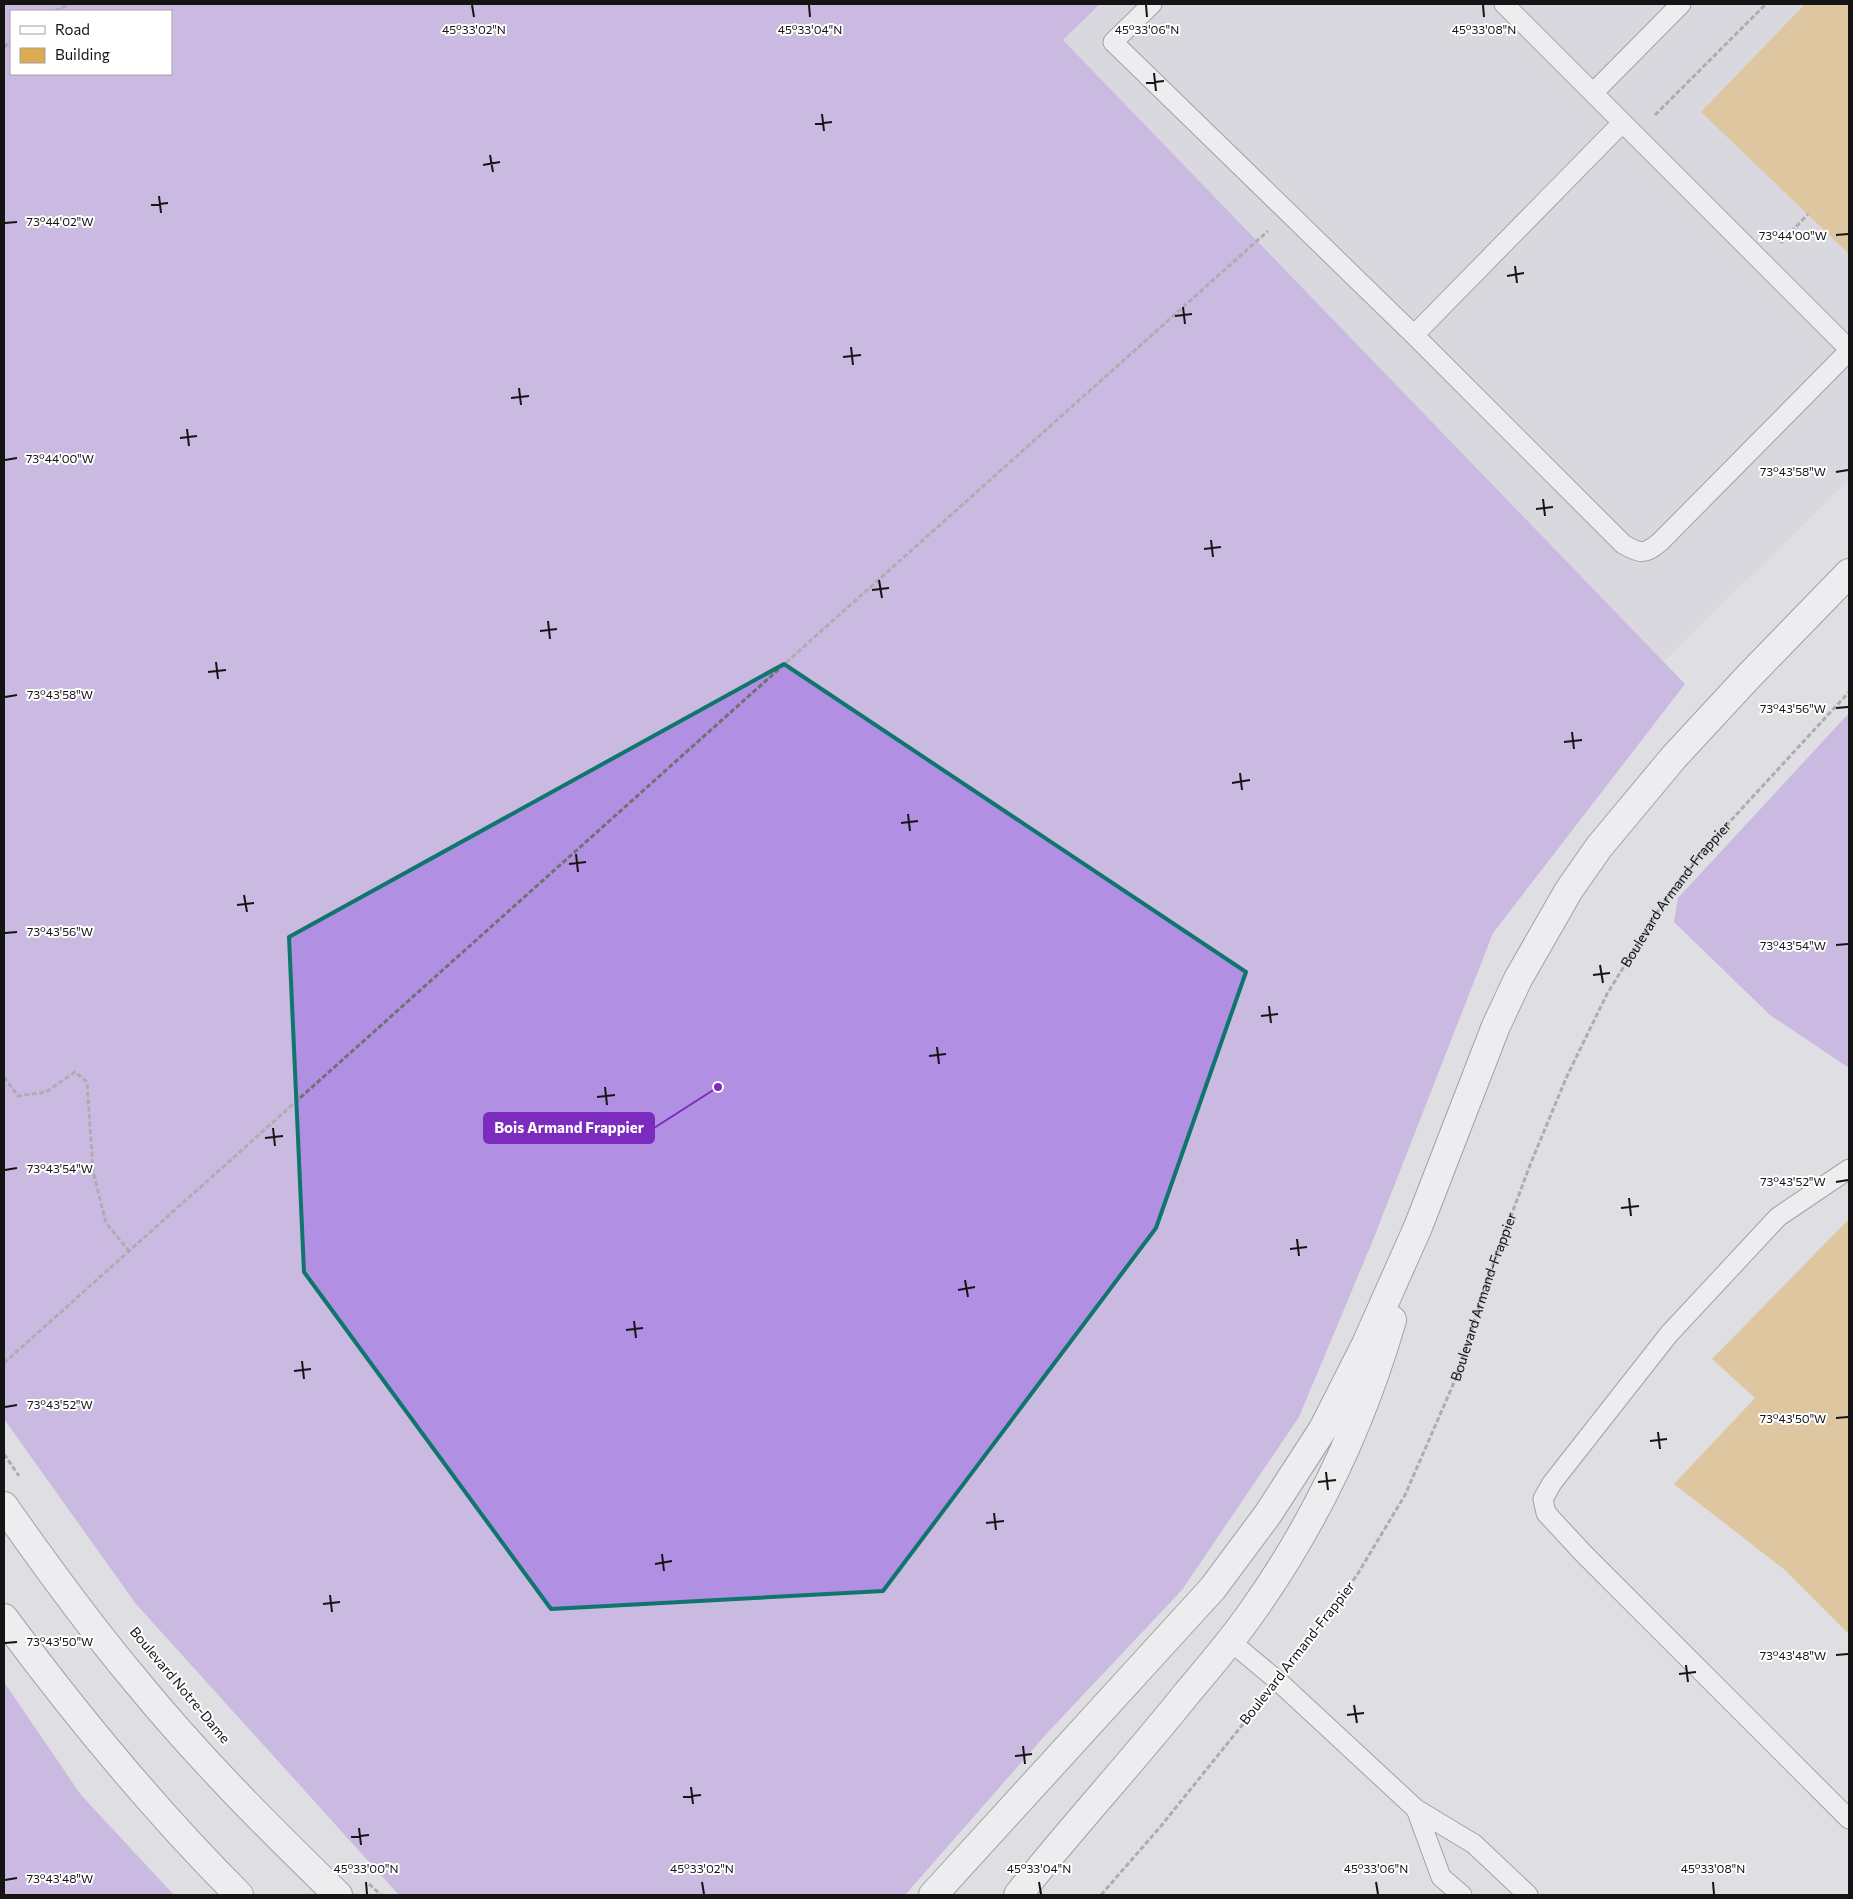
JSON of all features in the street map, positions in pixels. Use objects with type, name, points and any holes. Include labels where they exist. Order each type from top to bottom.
[{"type":"street","points":[[933,1895],[1213,1588],[1240,1553],[1323,1429],[1386,1302],[1418,1227],[1474,1077],[1496,1026],[1518,979],[1569,890],[1599,847],[1674,757],[1849,573]]},
{"type":"street","points":[[1018,1895],[1230,1641],[1255,1608],[1309,1519],[1352,1436],[1369,1393],[1418,1227]]},
{"type":"street","points":[[4,1506],[52,1573],[136,1682],[216,1772],[338,1895]]},
{"type":"street","points":[[4,1618],[47,1675],[109,1751],[205,1861],[239,1895]]},
{"type":"lane","points":[[1152,4],[1113,42],[1414,335],[1623,544],[1642,552],[1651,550],[1849,350],[1504,4]]},
{"type":"lane","points":[[1593,93],[1681,4]]},
{"type":"lane","points":[[1414,335],[1622,123]]},
{"type":"lane","points":[[1849,1168],[1778,1217],[1669,1334],[1552,1483],[1543,1499],[1546,1513],[1583,1553],[1849,1819]]},
{"type":"lane","points":[[1230,1641],[1278,1681],[1416,1809],[1474,1844],[1528,1895]]},
{"type":"lane","points":[[1416,1809],[1441,1876],[1462,1895]]},
{"type":"path","points":[[57,10],[69,4]]},
{"type":"path","points":[[1655,116],[1766,4]]},
{"type":"path","points":[[4,1363],[1289,212]]},
{"type":"path","points":[[1798,226],[1808,214]]},
{"type":"path","name":"Boulevard Armand-Frappier","points":[[1101,1895],[1161,1826],[1278,1681],[1358,1575],[1405,1496],[1456,1378],[1492,1267],[1530,1165],[1570,1067],[1607,994],[1661,906],[1701,853],[1849,692]]},
{"type":"path","points":[[4,1077],[18,1096],[46,1092],[75,1072],[87,1082],[93,1171],[106,1222],[129,1251]]},
{"type":"path","points":[[4,1454],[24,1483]]},
{"type":"path","points":[[367,1882],[381,1895]]},
{"type":"highlighted area","points":[[784,664],[1246,972],[1156,1228],[883,1591],[551,1609],[304,1272],[289,937]]},
{"type":"shaded area","points":[[4,4],[1100,4],[1063,40],[1685,684],[1493,933],[1373,1240],[1299,1417],[1182,1590],[1049,1731],[905,1895],[399,1895],[136,1604],[4,1419]]},
{"type":"shaded area","points":[[1100,4],[1849,4],[1849,480],[1663,662],[1063,40]]},
{"type":"shaded area","points":[[1849,713],[1849,1068],[1770,1015],[1674,922],[1678,898]]},
{"type":"shaded area","points":[[4,1682],[81,1795],[174,1895],[4,1895]]},
{"type":"building","points":[[1805,4],[1849,4],[1849,254],[1701,112]]},
{"type":"building","points":[[1849,1219],[1849,1634],[1785,1570],[1674,1484],[1755,1398],[1712,1359]]},
{"type":"place","name":"Bois Armand Frappier","points":[[718,1087]]}]
